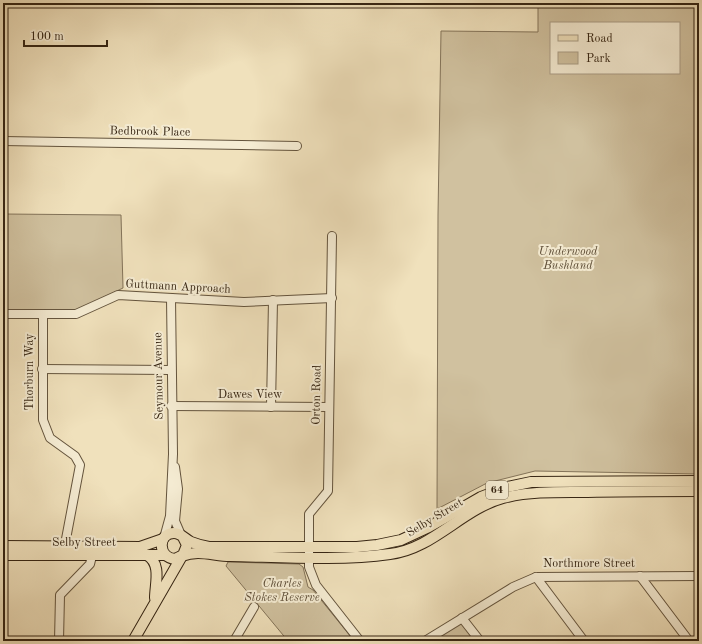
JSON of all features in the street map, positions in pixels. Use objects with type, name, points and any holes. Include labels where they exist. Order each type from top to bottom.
[{"type":"main road","name":"Selby Street","points":[[182,536],[193,543],[209,547],[307,552],[358,557],[393,554],[417,546],[468,513],[502,498],[547,492],[699,481]]},
{"type":"main road","name":"Selby Street","points":[[182,556],[197,552],[216,556],[307,552],[389,543],[414,534],[481,496],[507,487],[531,482],[639,486],[699,491]]},
{"type":"main road","points":[[133,641],[155,603],[182,556],[187,547],[182,536],[173,533],[164,538],[161,547],[166,556],[166,575],[155,603]]},
{"type":"main road","name":"Selby Street","points":[[3,555],[141,547],[164,538]]},
{"type":"main road","points":[[389,543],[393,554]]},
{"type":"main road","name":"Selby Street","points":[[5,545],[66,551],[92,556],[166,556]]},
{"type":"main road","points":[[146,555],[152,560],[157,575],[155,603]]},
{"type":"main road","name":"64","points":[[166,556],[174,559],[182,556]]},
{"type":"street","name":"Bedbrook Place","points":[[3,141],[297,146]]},
{"type":"street","name":"Orton Road","points":[[332,236],[328,491],[309,514],[307,552],[310,571],[316,585],[360,641]]},
{"type":"street","name":"Guttmann Approach","points":[[3,314],[76,314],[116,296],[244,302],[332,298]]},
{"type":"street","name":"Seymour Avenue","points":[[164,538],[170,513],[172,454],[171,298]]},
{"type":"street","points":[[271,407],[273,300]]},
{"type":"street","name":"Thorburn Way","points":[[43,314],[42,420],[50,438],[76,456],[80,462],[66,551]]},
{"type":"street","points":[[42,369],[171,370]]},
{"type":"street","name":"Dawes View","points":[[171,406],[329,407]]},
{"type":"street","name":"Seymour Avenue","points":[[172,454],[177,485],[175,521],[182,536]]},
{"type":"street","points":[[59,641],[60,595],[90,564],[92,556]]},
{"type":"street","points":[[640,576],[689,641]]},
{"type":"street","name":"Northmore Street","points":[[425,641],[513,587],[536,577],[699,576]]},
{"type":"street","points":[[536,577],[584,641]]},
{"type":"street","points":[[234,641],[254,607]]},
{"type":"street","points":[[462,618],[480,641]]},
{"type":"green space","name":"Underwood Bushland","points":[[538,3],[699,3],[699,474],[535,471],[487,483],[437,509],[438,215],[441,31],[538,32]]},
{"type":"green space","points":[[3,214],[121,215],[123,288],[77,310],[3,310]]},
{"type":"green space","name":"Charles Stokes Reserve","points":[[228,562],[299,564],[303,567],[308,587],[313,590],[351,637],[352,641],[288,641],[226,566]]},
{"type":"green space","points":[[459,624],[462,624],[477,641],[431,641]]}]
